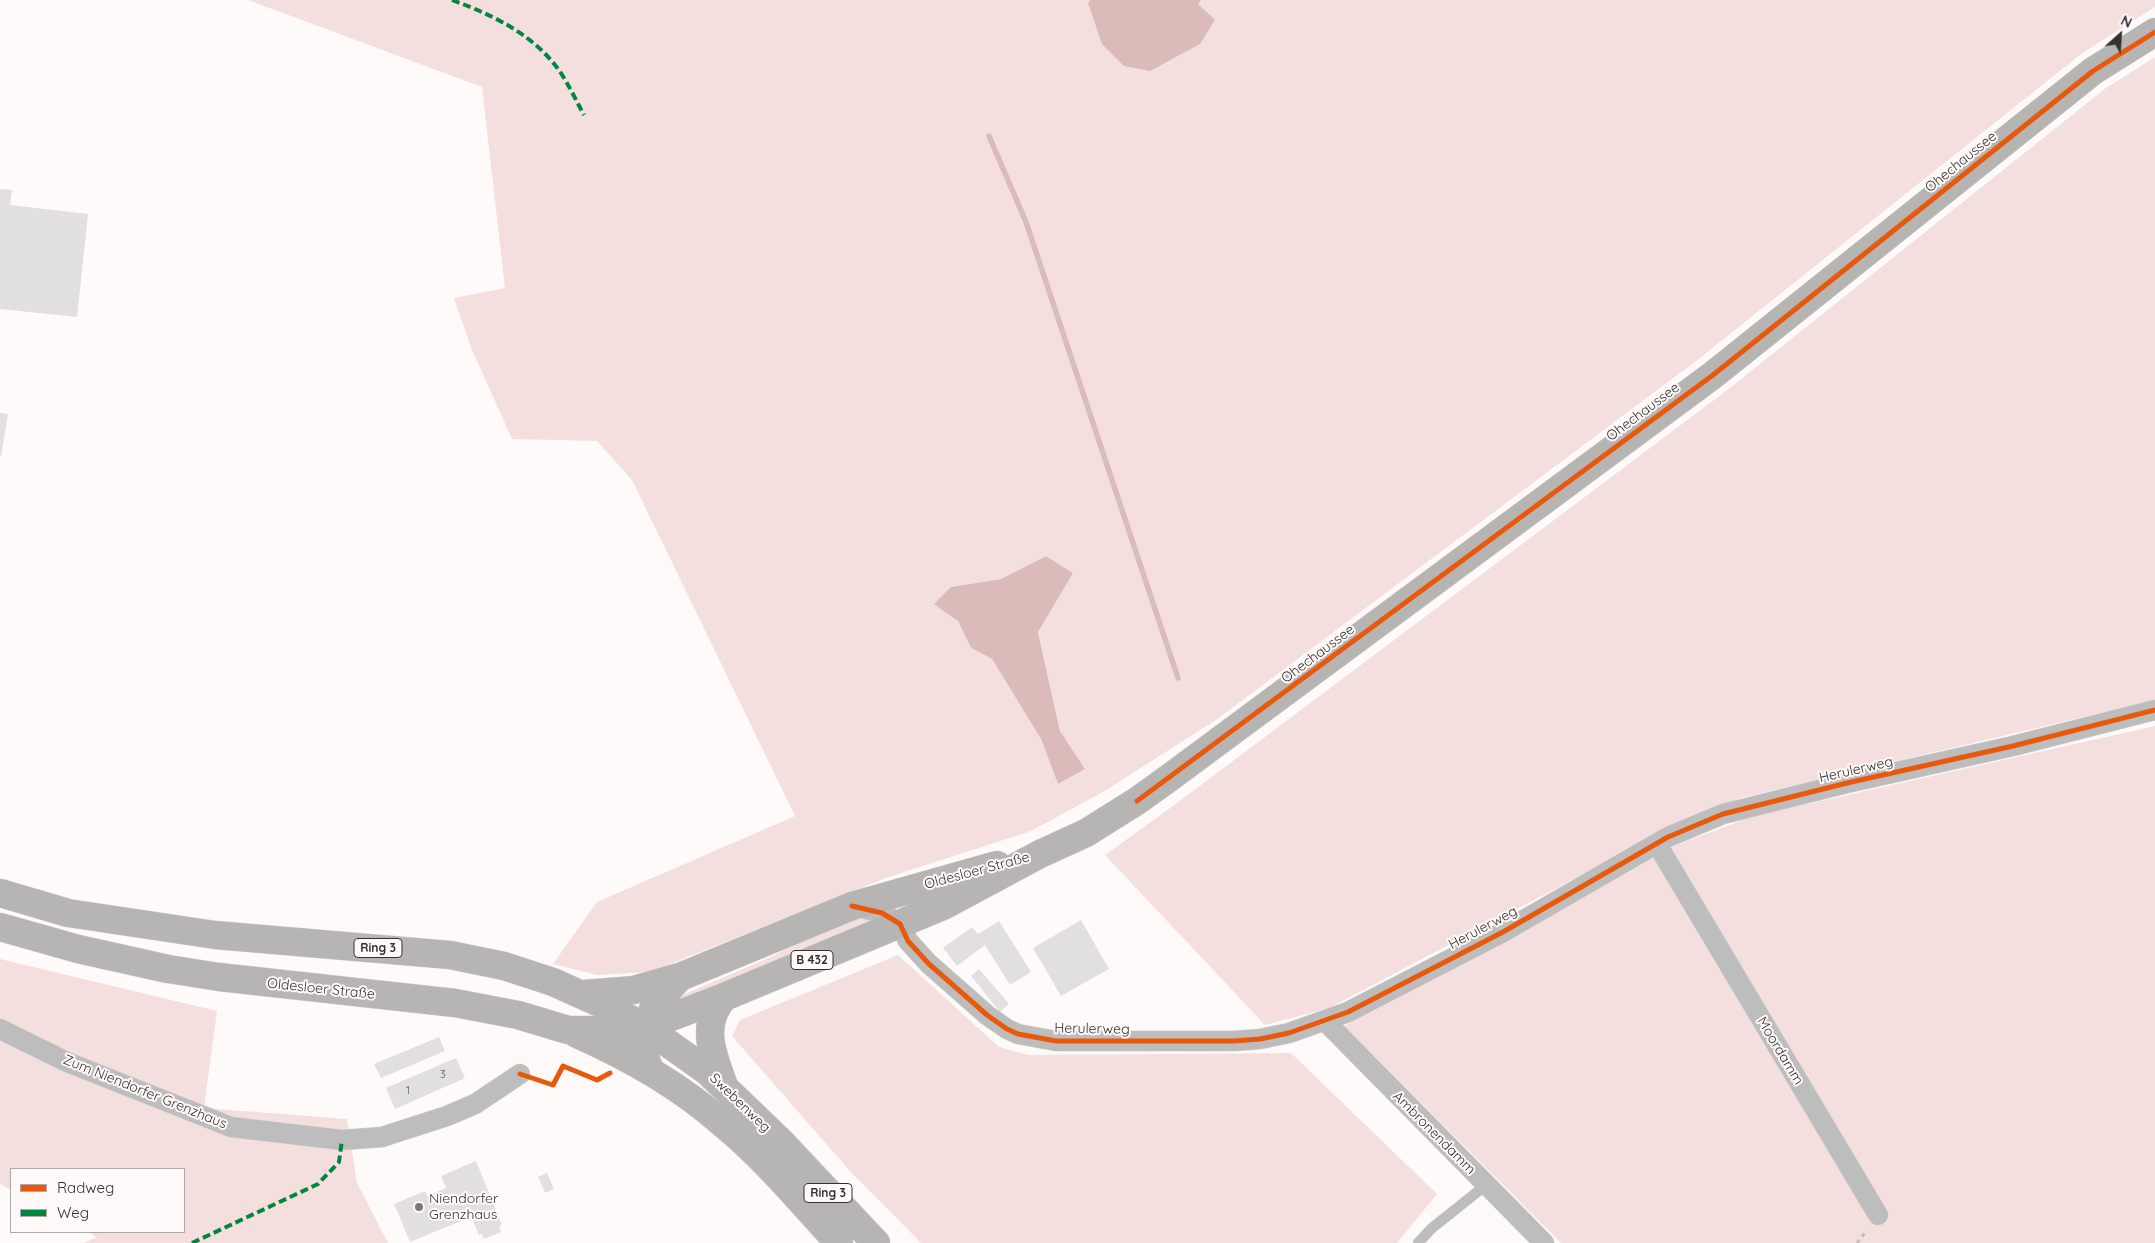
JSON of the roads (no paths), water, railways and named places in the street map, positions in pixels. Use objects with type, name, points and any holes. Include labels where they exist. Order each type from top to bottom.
[{"type":"main road","name":"Ohechaussee","points":[[1040,854],[1103,823],[1201,755],[1705,381],[2093,71],[2155,32]]},
{"type":"main road","name":"Oldesloer Straße","points":[[650,1070],[642,1048],[645,1027],[656,1004],[680,977],[852,906],[1040,854]]},
{"type":"main road","name":"Oldesloer Straße","points":[[0,927],[78,949],[168,969],[272,984],[455,1003],[518,1015],[568,1030],[604,1030],[645,1027],[724,997],[945,905],[1040,854]]},
{"type":"main road","name":"Ring 3","points":[[0,894],[68,913],[215,935],[450,955],[525,972],[580,994]]},
{"type":"main road","name":"B 432","points":[[580,994],[634,990],[680,977]]},
{"type":"main road","name":"Swebenweg","points":[[580,994],[645,1027],[678,1049],[724,1085],[876,1243]]},
{"type":"main road","points":[[724,997],[714,1012],[709,1034],[710,1049],[724,1085]]},
{"type":"main road","name":"Swebenweg","points":[[568,1030],[607,1047],[650,1070],[686,1094],[728,1128],[759,1158],[839,1243]]},
{"type":"street","name":"Herulerweg","points":[[900,924],[908,941],[918,954],[987,1016],[1007,1029],[1033,1038],[1056,1041],[1234,1041],[1260,1039],[1289,1033],[1348,1012],[1503,932],[1657,844],[1722,814],[1766,802],[2013,746],[2155,710]]},
{"type":"street","name":"Moordamm","points":[[1657,844],[1878,1216]]},
{"type":"street","points":[[852,906],[882,913],[900,924],[907,902],[914,892],[924,885]]},
{"type":"street","name":"Ambronendamm","points":[[1325,1021],[1544,1243]]},
{"type":"street","name":"Zum Niendorfer Grenzhaus","points":[[0,1029],[67,1062],[231,1127],[342,1140],[382,1138],[447,1116],[475,1104],[520,1074]]},
{"type":"lane","points":[[1418,1243],[1432,1228],[1486,1185]]},
{"type":"waterway","points":[[989,136],[1026,222],[1178,678]]},
{"type":"place","name":"Niendorfer Grenzhaus","points":[[419,1207]]}]
